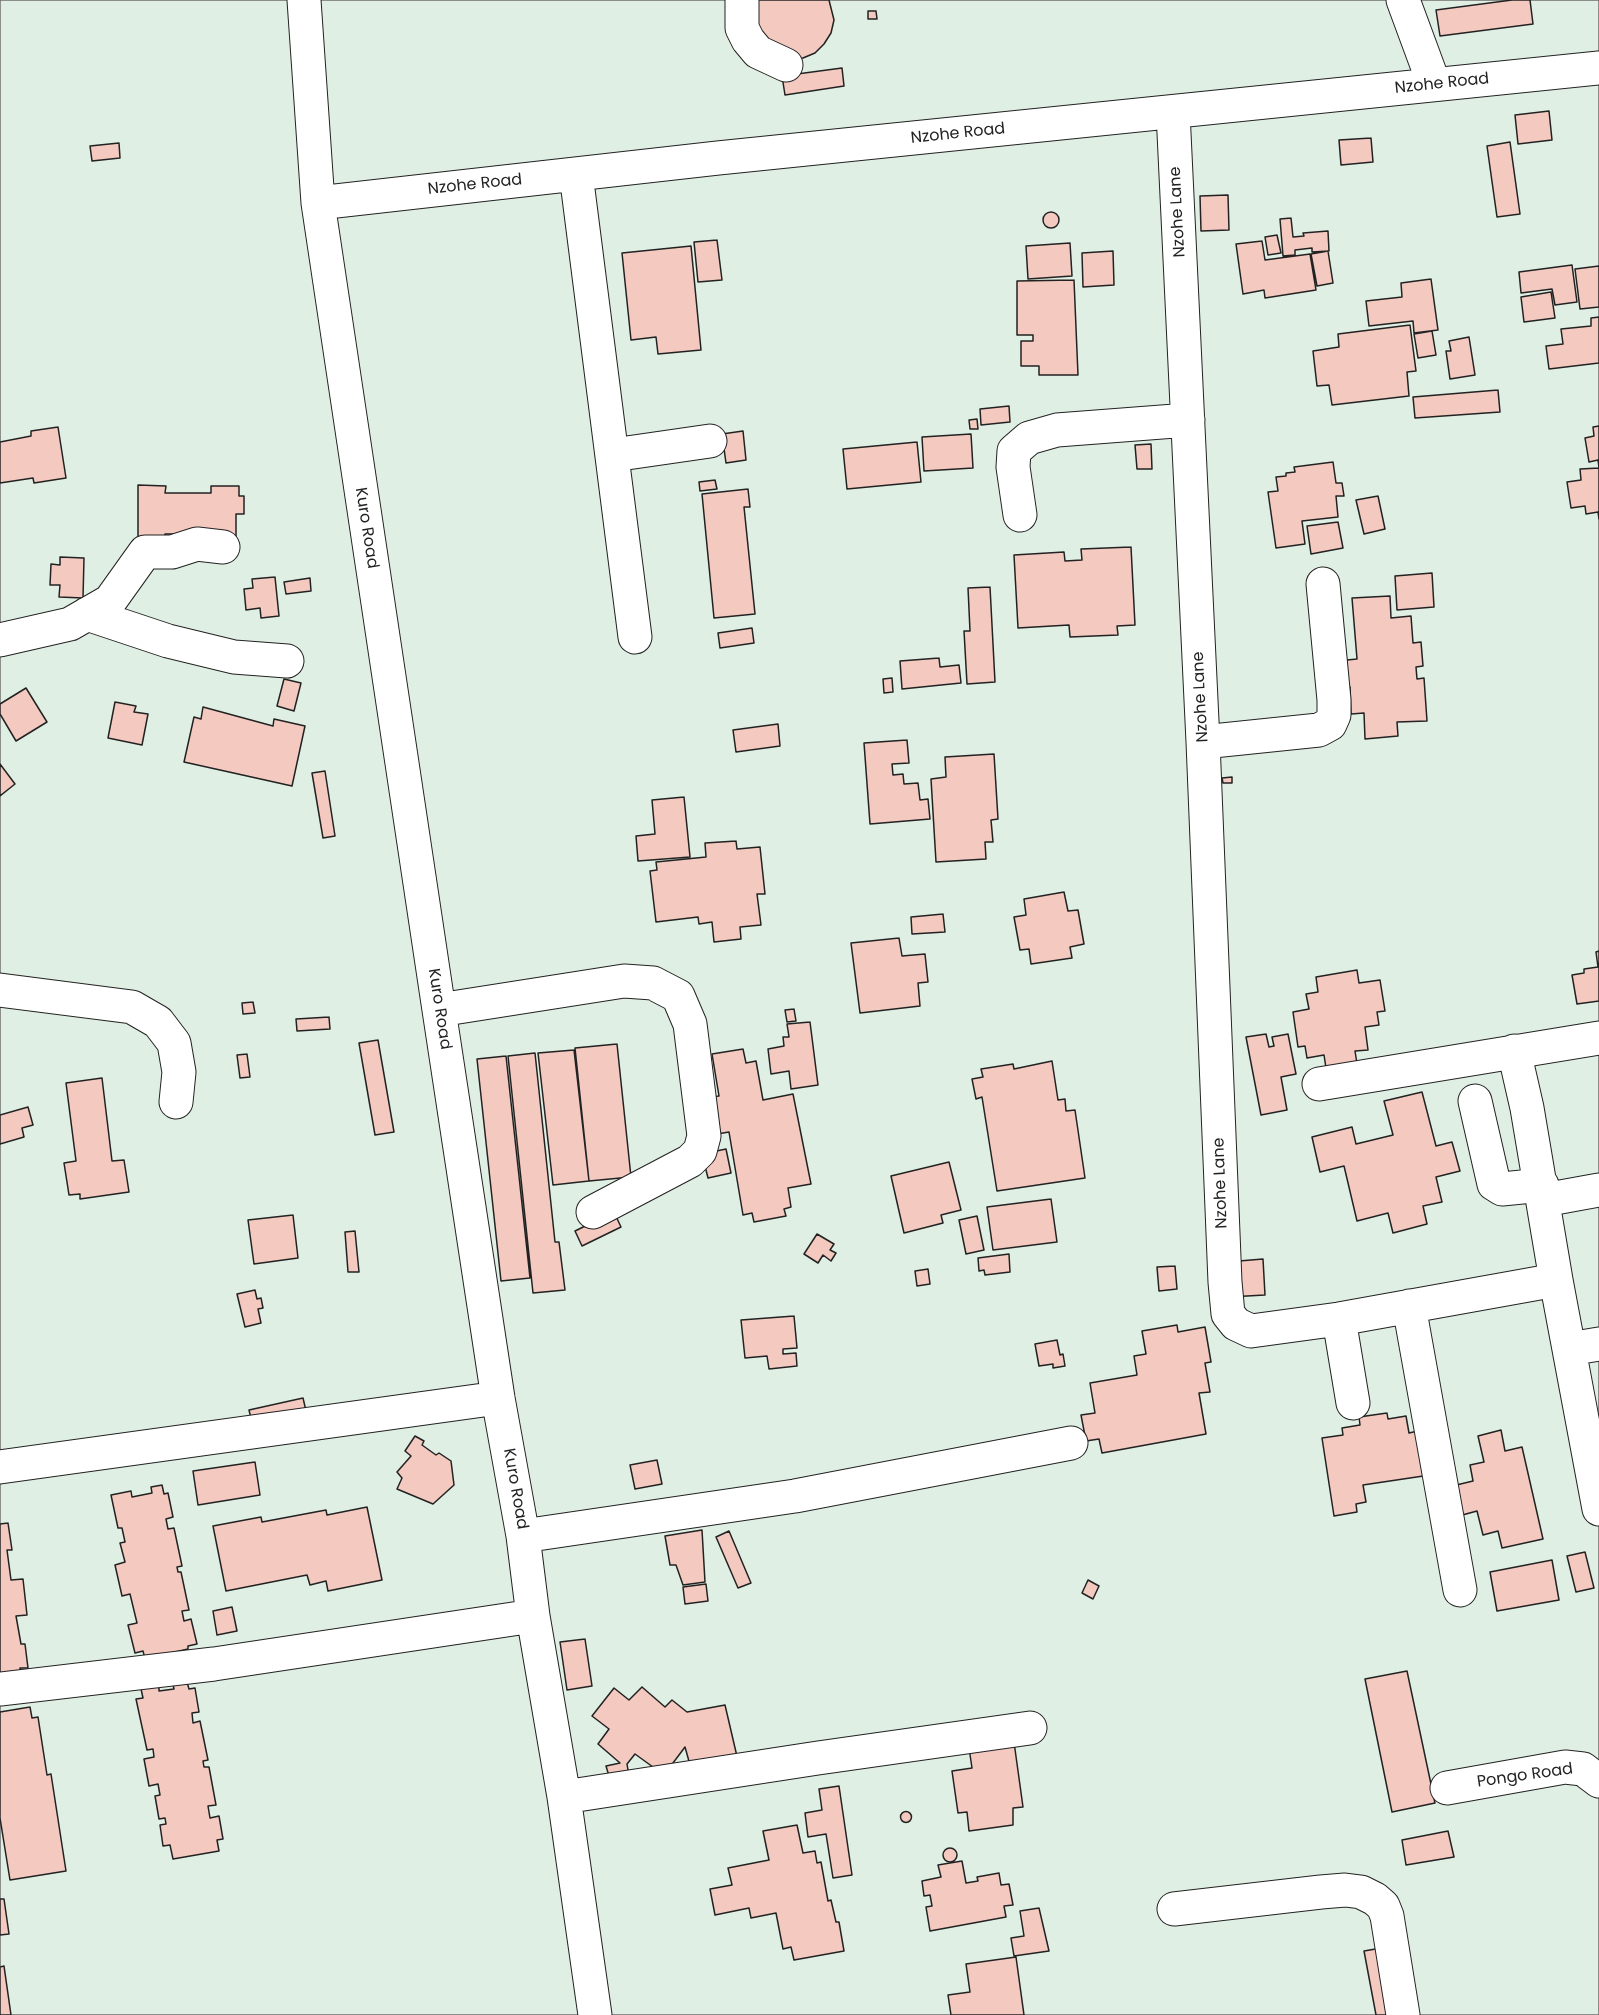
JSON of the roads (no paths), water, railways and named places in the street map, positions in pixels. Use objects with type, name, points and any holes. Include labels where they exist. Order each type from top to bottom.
[{"type":"street","name":"Kuro Road","points":[[304,0],[318,203],[498,1398],[523,1536],[533,1616],[564,1797],[596,2015]]},
{"type":"street","points":[[742,0],[742,28],[748,40],[758,52],[786,65]]},
{"type":"street","points":[[1403,0],[1434,84]]},
{"type":"street","name":"Nzohe Road","points":[[318,203],[576,174],[1599,68]]},
{"type":"street","name":"Nzohe Lane","points":[[1173,112],[1228,1314],[1236,1324],[1251,1331],[1556,1280]]},
{"type":"street","points":[[576,174],[614,455],[635,637]]},
{"type":"street","points":[[1020,515],[1013,467],[1014,451],[1029,438],[1057,430],[1188,420]]},
{"type":"street","points":[[614,455],[710,441]]},
{"type":"street","points":[[0,640],[69,624],[110,601],[145,552],[172,552],[197,544],[223,547]]},
{"type":"street","points":[[1203,742],[1319,730],[1330,724],[1334,715],[1334,700],[1323,584]]},
{"type":"street","points":[[87,614],[168,641],[234,657],[287,661]]},
{"type":"street","points":[[439,1010],[624,981],[653,982],[678,996],[690,1024],[704,1136],[700,1151],[690,1161],[593,1212]]},
{"type":"street","points":[[0,990],[132,1007],[158,1022],[174,1043],[179,1072],[176,1102]]},
{"type":"street","points":[[1319,1084],[1599,1038]]},
{"type":"street","points":[[1514,1051],[1543,1193],[1556,1280],[1585,1360],[1599,1509]]},
{"type":"street","points":[[1475,1101],[1494,1184],[1502,1190],[1543,1193],[1599,1190]]},
{"type":"street","points":[[1409,1306],[1460,1590]]},
{"type":"street","points":[[1339,1318],[1353,1403]]},
{"type":"street","points":[[0,1467],[498,1398]]},
{"type":"street","points":[[523,1536],[795,1496],[1071,1443]]},
{"type":"street","points":[[0,1689],[214,1664],[533,1616]]},
{"type":"street","points":[[564,1797],[1030,1728]]},
{"type":"street","name":"Pongo Road","points":[[1447,1788],[1565,1767],[1583,1769],[1599,1781]]},
{"type":"street","points":[[1174,1909],[1321,1892],[1345,1890],[1361,1892],[1383,1906],[1387,1916],[1403,2015]]}]
